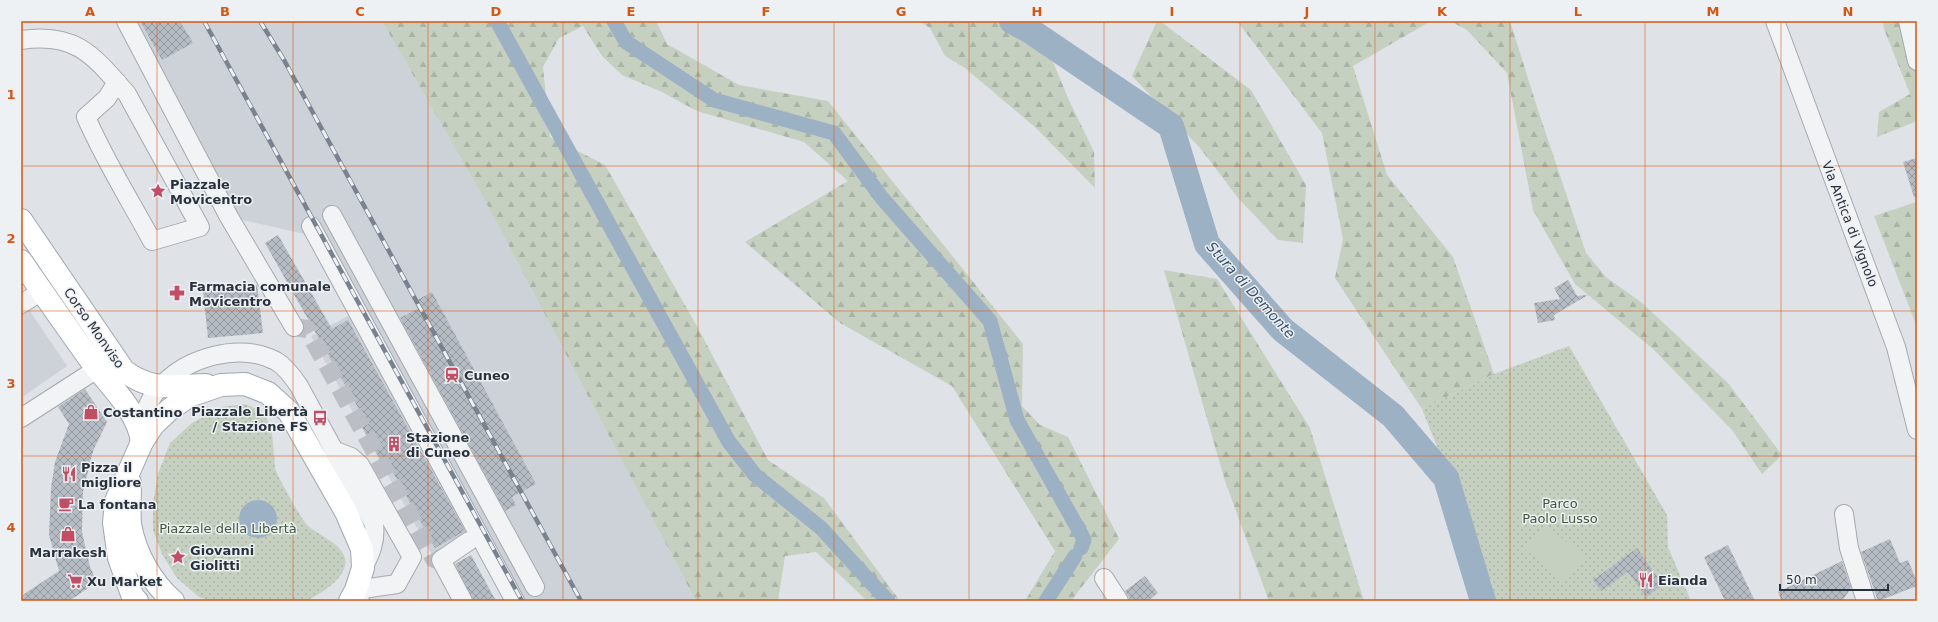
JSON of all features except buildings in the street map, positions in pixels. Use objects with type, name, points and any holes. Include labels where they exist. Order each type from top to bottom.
[{"type":"main road","name":"Corso Monviso","points":[[21,220],[124,371],[142,382],[160,387],[221,385]]},
{"type":"main road","name":"Corso Monviso","points":[[21,261],[97,369],[129,409],[139,442]]},
{"type":"main road","points":[[133,600],[119,558],[114,524],[116,500],[139,442],[153,425],[169,410],[189,396],[221,385],[245,384],[268,393],[290,412],[346,512],[362,549],[363,568],[355,597]]},
{"type":"main road","points":[[139,442],[130,482],[130,523],[138,550],[148,572],[164,594],[173,601]]},
{"type":"street","points":[[126,21],[230,217],[294,327]]},
{"type":"street","points":[[1908,21],[1917,61]]},
{"type":"street","name":"Via Antica di Vignolo","points":[[1776,22],[1896,347],[1917,430]]},
{"type":"street","points":[[21,40],[50,38],[71,42],[83,48],[117,82],[127,94],[200,227],[152,242],[125,195],[106,161],[86,117],[107,98],[117,82]]},
{"type":"street","points":[[332,215],[536,586]]},
{"type":"street","points":[[311,226],[514,601]]},
{"type":"street","points":[[21,304],[42,291]]},
{"type":"street","points":[[139,442],[148,404],[160,387],[182,369],[198,360],[234,354],[265,357],[277,362],[291,374],[374,524],[375,536],[372,549],[363,568]]},
{"type":"street","points":[[21,418],[97,369]]},
{"type":"street","points":[[333,450],[350,457],[360,466],[412,556],[397,584],[355,597]]},
{"type":"street","points":[[1844,514],[1849,548],[1866,601]]},
{"type":"street","points":[[463,601],[441,560],[469,541]]},
{"type":"street","points":[[1104,578],[1119,601]]},
{"type":"shaded area","points":[[126,21],[382,21],[483,197],[696,601],[506,601],[469,534],[432,555],[311,336],[350,315],[305,234],[229,217]]},
{"type":"shaded area","points":[[21,298],[67,366],[21,398]]},
{"type":"green space","points":[[382,21],[656,21],[667,44],[739,85],[828,101],[1023,344],[1022,406],[1040,425],[1068,437],[1119,539],[1071,601],[1025,601],[1055,551],[952,386],[840,323],[745,242],[848,181],[804,142],[697,111],[662,92],[622,75],[602,56],[583,26],[559,38],[543,67],[550,137],[605,165],[698,328],[768,460],[824,498],[900,601],[867,601],[816,552],[785,556],[778,601],[696,601],[483,197]]},
{"type":"green space","points":[[919,21],[1036,21],[1068,98],[1094,152],[1095,188],[1036,128],[965,68],[945,56],[930,28]]},
{"type":"green space","points":[[1157,21],[1160,21],[1251,90],[1306,185],[1303,243],[1278,240],[1238,198],[1200,148],[1132,76]]},
{"type":"green space","points":[[1237,21],[1431,21],[1353,66],[1387,175],[1453,257],[1494,374],[1422,409],[1335,278],[1343,239],[1322,133]]},
{"type":"green space","points":[[1450,21],[1510,21],[1586,253],[1607,278],[1641,302],[1728,383],[1782,455],[1762,474],[1732,430],[1653,349],[1575,284],[1533,210],[1507,73],[1467,30]]},
{"type":"green space","points":[[1883,21],[1917,21],[1917,121],[1877,137],[1879,112],[1910,94],[1884,29]]},
{"type":"green space","points":[[1916,202],[1917,204],[1917,327],[1874,216]]},
{"type":"green space","points":[[1164,270],[1217,279],[1310,428],[1364,601],[1269,601],[1225,481]]},
{"type":"green space","name":"Parco Paolo Lusso","points":[[1569,346],[1667,515],[1668,547],[1691,601],[1495,601],[1492,584],[1422,409],[1494,374]]},
{"type":"green space","name":"Piazzale della Libertà","points":[[244,404],[261,412],[266,417],[273,438],[276,471],[303,520],[306,524],[338,547],[344,555],[345,563],[343,571],[338,579],[331,586],[306,601],[212,601],[199,597],[177,578],[162,554],[153,530],[153,502],[158,474],[170,443],[192,423],[222,407]]},
{"type":"green space","points":[[1546,525],[1586,558],[1566,582],[1524,549]]},
{"type":"water","points":[[254,500],[262,500],[269,503],[274,508],[277,519],[274,530],[269,535],[262,538],[254,538],[247,535],[242,530],[239,523],[239,515],[242,508],[247,503]]},
{"type":"waterway","points":[[497,21],[729,442],[755,475],[821,528],[888,601]]},
{"type":"waterway","points":[[614,21],[626,42],[714,100],[834,133],[882,198],[990,321],[1017,420],[1080,532],[1084,540],[1081,548]]},
{"type":"waterway","name":"Stura di Demonte","points":[[1012,21],[1029,30],[1171,126],[1207,244],[1283,330],[1393,416],[1446,478],[1483,601]]},
{"type":"waterway","points":[[1046,601],[1075,556]]},
{"type":"tunnel","points":[[294,327],[307,329],[434,559],[441,560]]},
{"type":"railway","points":[[204,21],[522,601]]},
{"type":"railway","points":[[260,21],[284,60],[581,601]]},
{"type":"place","name":"Piazzale Movicentro","points":[[158,191]]},
{"type":"place","name":"Farmacia comunale Movicentro","points":[[177,293]]},
{"type":"place","name":"Cuneo","points":[[452,375]]},
{"type":"place","name":"Costantino","points":[[91,412]]},
{"type":"place","name":"Piazzale Libertà / Stazione FS","points":[[320,418]]},
{"type":"place","name":"Stazione di Cuneo","points":[[394,444]]},
{"type":"place","name":"Pizza il migliore","points":[[69,474]]},
{"type":"place","name":"La fontana","points":[[66,504]]},
{"type":"place","name":"Marrakesh","points":[[68,534]]},
{"type":"place","name":"Giovanni Giolitti","points":[[178,557]]},
{"type":"place","name":"Eianda","points":[[1646,580]]},
{"type":"place","name":"Xu Market","points":[[75,581]]}]
